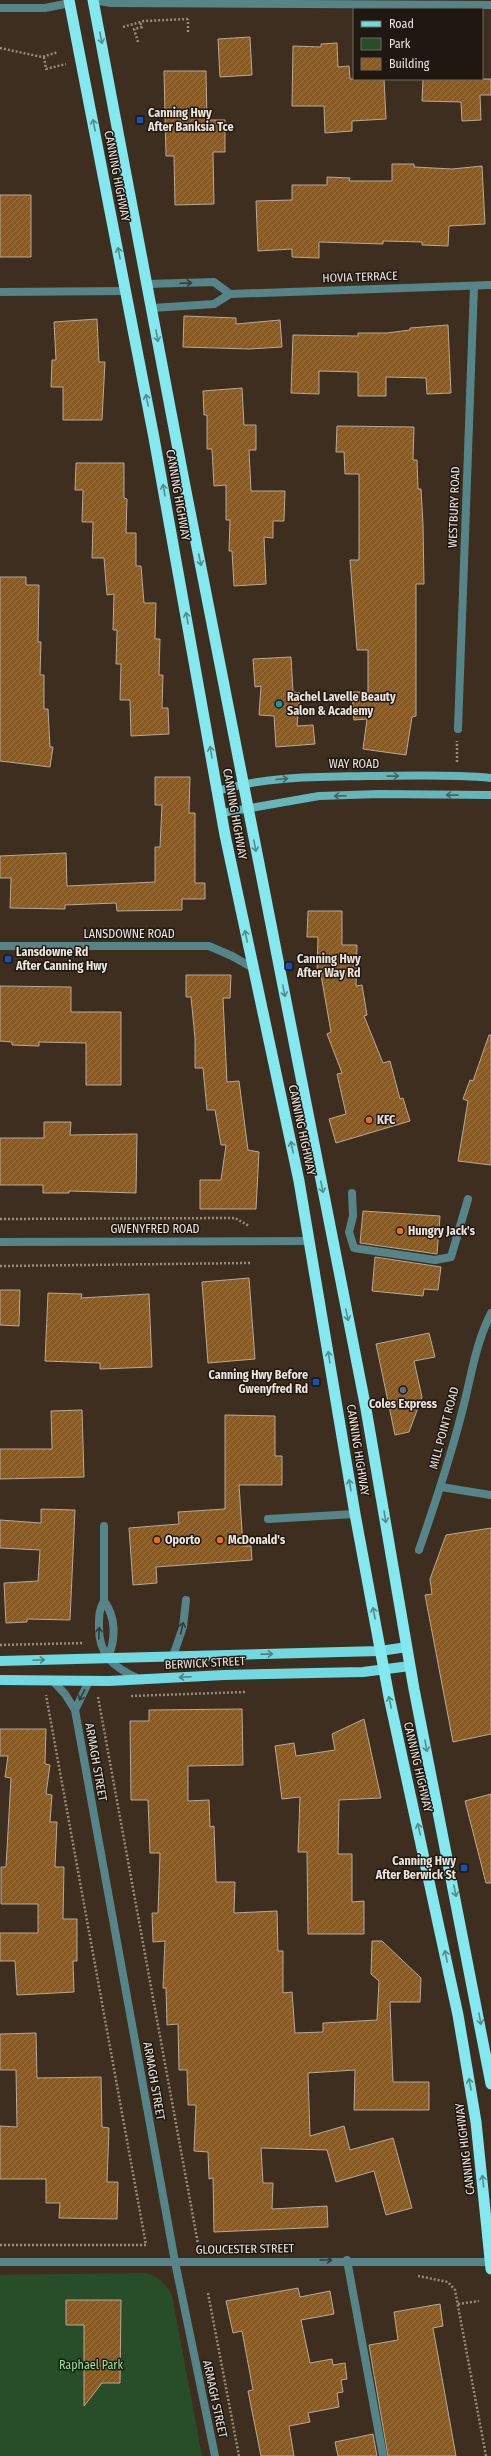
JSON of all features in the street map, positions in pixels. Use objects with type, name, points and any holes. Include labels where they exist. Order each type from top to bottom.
[{"type":"highway","name":"CANNING HIGHWAY","points":[[93,0],[243,783],[368,1416],[410,1666],[491,2084]]},
{"type":"highway","name":"CANNING HIGHWAY","points":[[70,1],[126,291],[222,813],[310,1241],[355,1514],[380,1651],[458,2015],[476,2122],[491,2265]]},
{"type":"main road","name":"WAY ROAD","points":[[218,790],[243,783],[308,776],[449,775],[491,778]]},
{"type":"main road","points":[[222,813],[319,796],[379,794],[491,795]]},
{"type":"main road","name":"BERWICK STREET","points":[[0,1661],[380,1651],[407,1647]]},
{"type":"main road","name":"BERWICK STREET","points":[[0,1680],[90,1681],[363,1672],[410,1666]]},
{"type":"street","points":[[93,0],[111,3],[491,4]]},
{"type":"street","points":[[0,8],[45,8],[70,1]]},
{"type":"street","points":[[147,284],[214,282],[230,294]]},
{"type":"street","name":"HOVIA TERRACE","points":[[152,308],[214,304],[230,294],[491,285]]},
{"type":"street","name":"WESTBURY ROAD","points":[[458,729],[474,286]]},
{"type":"street","points":[[0,292],[126,291]]},
{"type":"street","name":"LANSDOWNE ROAD","points":[[0,946],[209,946],[232,956],[253,968]]},
{"type":"street","points":[[352,1193],[353,1216],[349,1232],[354,1248],[435,1260],[451,1257],[468,1199]]},
{"type":"street","name":"GWENYFRED ROAD","points":[[0,1242],[310,1241]]},
{"type":"street","name":"MILL POINT ROAD","points":[[419,1550],[441,1487],[465,1403],[475,1352],[481,1332],[491,1313]]},
{"type":"street","points":[[441,1487],[491,1495]]},
{"type":"street","points":[[268,1519],[355,1514]]},
{"type":"street","points":[[104,1526],[104,1601],[99,1609],[99,1643],[108,1657],[120,1669],[140,1679]]},
{"type":"street","points":[[173,1656],[183,1627],[186,1600]]},
{"type":"street","points":[[104,1601],[111,1611],[114,1643],[108,1657]]},
{"type":"street","name":"ARMAGH STREET","points":[[53,1681],[65,1694],[75,1710],[175,2262],[215,2456]]},
{"type":"street","name":"ARMAGH STREET","points":[[75,1710],[90,1681]]},
{"type":"street","points":[[346,2260],[383,2456]]},
{"type":"street","name":"GLOUCESTER STREET","points":[[0,2262],[346,2260],[491,2265]]},
{"type":"path","points":[[123,27],[140,22],[188,19],[188,32]]},
{"type":"path","points":[[138,42],[134,29],[142,26],[140,22]]},
{"type":"path","points":[[0,48],[44,57],[58,52]]},
{"type":"path","points":[[44,57],[46,68],[66,64]]},
{"type":"path","points":[[457,762],[458,729]]},
{"type":"path","points":[[0,1219],[235,1218],[249,1226]]},
{"type":"path","points":[[0,1266],[250,1263]]},
{"type":"path","points":[[0,1645],[87,1643]]},
{"type":"path","points":[[128,1696],[245,1692]]},
{"type":"path","points":[[0,2245],[146,2245],[46,1695]]},
{"type":"path","points":[[105,1696],[97,1697],[198,2244]]},
{"type":"path","points":[[415,2276],[448,2282],[455,2290],[486,2456]]},
{"type":"path","points":[[208,2293],[239,2456]]},
{"type":"path","points":[[458,2304],[479,2302]]},
{"type":"green space","name":"Raphael Park","points":[[146,2273],[155,2276],[161,2281],[172,2295],[202,2456],[0,2456],[0,2275]]},
{"type":"building","points":[[250,37],[252,75],[220,77],[218,39]]},
{"type":"building","points":[[337,43],[338,67],[349,66],[350,79],[384,80],[386,119],[352,121],[352,131],[325,133],[324,106],[292,106],[293,46],[321,47],[321,44]]},
{"type":"building","points":[[164,71],[206,71],[207,120],[225,120],[225,152],[213,152],[214,204],[175,205],[174,156],[166,156]]},
{"type":"building","points":[[491,79],[491,95],[480,95],[481,120],[462,121],[461,102],[422,101],[423,80]]},
{"type":"building","points":[[392,164],[414,164],[414,167],[452,169],[482,166],[485,224],[449,226],[448,246],[422,245],[422,242],[383,241],[383,244],[319,242],[319,258],[292,257],[292,249],[258,251],[256,201],[292,200],[292,185],[327,185],[327,177],[350,178],[349,181],[392,181]]},
{"type":"building","points":[[0,195],[31,195],[31,257],[0,257]]},
{"type":"building","points":[[184,316],[236,318],[236,324],[280,320],[282,347],[249,349],[183,347]]},
{"type":"building","points":[[97,319],[99,362],[105,362],[102,420],[63,420],[63,387],[51,387],[52,360],[56,360],[54,322]]},
{"type":"building","points":[[448,325],[451,393],[427,394],[426,378],[386,377],[386,396],[358,396],[358,372],[319,371],[319,394],[291,393],[293,335],[358,336],[358,333],[387,333],[410,330],[410,328]]},
{"type":"building","points":[[242,388],[244,425],[256,425],[256,450],[249,450],[251,491],[285,491],[284,521],[273,521],[273,538],[264,537],[266,584],[234,586],[232,551],[229,551],[230,520],[226,520],[226,485],[214,486],[212,449],[207,449],[207,415],[204,415],[203,391]]},
{"type":"building","points":[[337,426],[414,427],[413,460],[417,460],[418,489],[421,489],[424,584],[416,584],[416,716],[412,717],[406,755],[363,749],[367,719],[354,720],[352,692],[368,692],[368,650],[357,650],[350,560],[359,560],[359,474],[345,474],[344,452],[336,452]]},
{"type":"building","points":[[76,463],[124,463],[124,498],[127,499],[126,533],[136,533],[136,566],[141,566],[144,603],[156,603],[155,639],[160,639],[159,675],[163,675],[162,708],[168,708],[169,734],[131,736],[130,700],[120,700],[121,664],[116,664],[117,630],[113,630],[114,594],[107,595],[104,558],[92,558],[93,522],[82,522],[83,490],[75,490]]},
{"type":"building","points":[[0,577],[26,577],[26,585],[39,585],[38,642],[41,642],[40,675],[44,675],[44,709],[48,709],[50,747],[53,747],[50,767],[0,761]]},
{"type":"building","points":[[291,657],[293,692],[300,693],[297,726],[313,725],[315,744],[276,747],[274,716],[259,715],[261,686],[255,687],[253,659]]},
{"type":"building","points":[[155,777],[190,777],[189,813],[195,813],[195,883],[205,883],[205,899],[182,899],[182,910],[117,911],[116,903],[65,905],[65,909],[10,908],[11,878],[0,878],[0,856],[66,853],[67,886],[155,882],[155,847],[160,847],[162,805],[155,805]]},
{"type":"building","points":[[308,911],[342,911],[342,945],[357,945],[356,986],[362,985],[367,1015],[364,1016],[383,1063],[390,1061],[400,1099],[403,1098],[410,1121],[336,1143],[329,1119],[346,1114],[337,1074],[342,1073],[327,1034],[331,1032],[321,975],[317,975],[318,937],[307,937]]},
{"type":"building","points":[[186,975],[231,975],[230,998],[223,998],[227,1082],[239,1081],[248,1150],[259,1152],[256,1209],[200,1209],[200,1180],[221,1180],[226,1145],[221,1145],[215,1110],[207,1110],[203,1068],[195,1068],[195,1038],[191,997],[186,997]]},
{"type":"building","points":[[0,986],[71,987],[71,1012],[121,1012],[121,1085],[86,1085],[86,1043],[39,1042],[39,1046],[12,1045],[12,1042],[0,1041]]},
{"type":"building","points":[[489,1035],[491,1035],[491,1165],[458,1161],[468,1101],[463,1099],[470,1080],[473,1081]]},
{"type":"building","points":[[44,1122],[71,1122],[70,1135],[137,1134],[136,1193],[69,1191],[69,1193],[43,1193],[43,1185],[0,1185],[0,1138],[44,1138]]},
{"type":"building","name":"Hungry Jack's","points":[[363,1211],[440,1216],[437,1254],[360,1243]]},
{"type":"building","points":[[375,1257],[441,1267],[438,1290],[424,1289],[423,1296],[372,1291]]},
{"type":"building","points":[[249,1278],[255,1359],[208,1363],[202,1282]]},
{"type":"building","points":[[0,1290],[20,1290],[19,1326],[0,1325]]},
{"type":"building","points":[[48,1293],[82,1294],[81,1298],[149,1294],[152,1367],[100,1369],[100,1363],[45,1361]]},
{"type":"building","name":"Coles Express","points":[[429,1333],[435,1357],[414,1361],[422,1397],[409,1432],[395,1435],[376,1344]]},
{"type":"building","points":[[82,1410],[84,1477],[0,1479],[0,1449],[52,1449],[51,1411]]},
{"type":"building","points":[[225,1415],[275,1416],[275,1456],[282,1456],[282,1485],[239,1485],[243,1546],[251,1546],[252,1560],[156,1567],[157,1583],[133,1585],[129,1528],[179,1524],[178,1512],[225,1509]]},
{"type":"building","points":[[41,1509],[75,1510],[70,1620],[27,1619],[27,1622],[6,1623],[4,1583],[38,1581],[40,1550],[0,1548],[0,1520],[41,1523]]},
{"type":"building","points":[[491,1528],[491,1734],[453,1742],[425,1595],[432,1594],[430,1579],[446,1535]]},
{"type":"building","points":[[242,1709],[243,1765],[188,1766],[188,1801],[209,1800],[210,1827],[214,1826],[216,1882],[235,1882],[234,1913],[277,1911],[278,1951],[283,1951],[283,1993],[292,1992],[295,2033],[323,2032],[323,2023],[377,2020],[379,1981],[371,1974],[372,1941],[382,1941],[421,1978],[420,2002],[390,2002],[393,2082],[429,2082],[429,2110],[354,2110],[355,2070],[308,2073],[310,2136],[344,2126],[350,2150],[393,2138],[412,2208],[386,2215],[374,2171],[336,2182],[327,2150],[261,2148],[263,2183],[273,2183],[272,2209],[327,2206],[328,2227],[214,2232],[213,2178],[209,2179],[208,2152],[194,2151],[196,2105],[188,2105],[187,2070],[179,2070],[178,2024],[167,2025],[166,1988],[163,1988],[165,1941],[153,1942],[152,1913],[158,1913],[160,1853],[150,1853],[148,1800],[131,1800],[130,1721],[149,1721],[149,1710]]},
{"type":"building","points":[[364,1719],[381,1798],[339,1800],[338,1854],[352,1854],[352,1902],[364,1901],[364,1934],[308,1934],[307,1852],[298,1852],[300,1797],[282,1799],[275,1746],[294,1743],[296,1756],[335,1750],[332,1734]]},
{"type":"building","points":[[0,1729],[46,1729],[45,1764],[50,1765],[46,1794],[52,1795],[50,1822],[57,1822],[55,1867],[64,1867],[63,1919],[77,1919],[77,1961],[73,1961],[74,1992],[17,1995],[15,1961],[0,1961],[0,1933],[38,1933],[38,1904],[1,1904],[1,1867],[6,1867],[11,1778],[5,1777],[8,1756],[0,1756]]},
{"type":"building","points":[[491,1794],[491,1883],[486,1883],[465,1801]]},
{"type":"building","points":[[36,2033],[37,2078],[101,2077],[102,2127],[109,2128],[107,2182],[118,2182],[117,2219],[59,2218],[60,2203],[46,2203],[46,2179],[0,2179],[0,2126],[17,2127],[16,2070],[0,2070],[0,2034]]},
{"type":"building","points":[[298,2288],[300,2297],[330,2291],[334,2314],[301,2320],[310,2363],[332,2359],[333,2365],[345,2363],[347,2379],[341,2380],[343,2392],[337,2393],[339,2407],[308,2413],[310,2422],[289,2426],[294,2456],[261,2456],[248,2391],[253,2390],[242,2331],[233,2333],[226,2301]]},
{"type":"building","points":[[66,2300],[121,2300],[120,2383],[102,2383],[84,2406],[84,2325],[66,2325]]},
{"type":"building","points":[[440,2304],[443,2326],[433,2328],[456,2456],[388,2456],[369,2345],[398,2340],[394,2312]]},
{"type":"building","points":[[373,2434],[377,2456],[338,2456],[335,2442]]},
{"type":"place","name":"Canning Hwy After Banksia Tce","points":[[140,120]]},
{"type":"place","name":"Rachel Lavelle Beauty Salon & Academy","points":[[279,704]]},
{"type":"place","name":"Lansdowne Rd After Canning Hwy","points":[[8,959]]},
{"type":"place","name":"Canning Hwy After Way Rd","points":[[289,966]]},
{"type":"place","name":"KFC","points":[[369,1120]]},
{"type":"place","name":"Hungry Jack's","points":[[400,1231]]},
{"type":"place","name":"Canning Hwy Before Gwenyfred Rd","points":[[316,1382]]},
{"type":"place","name":"Coles Express","points":[[403,1390]]},
{"type":"place","name":"Oporto","points":[[157,1540]]},
{"type":"place","name":"McDonald's","points":[[220,1540]]},
{"type":"place","name":"Canning Hwy After Berwick St","points":[[464,1868]]}]
